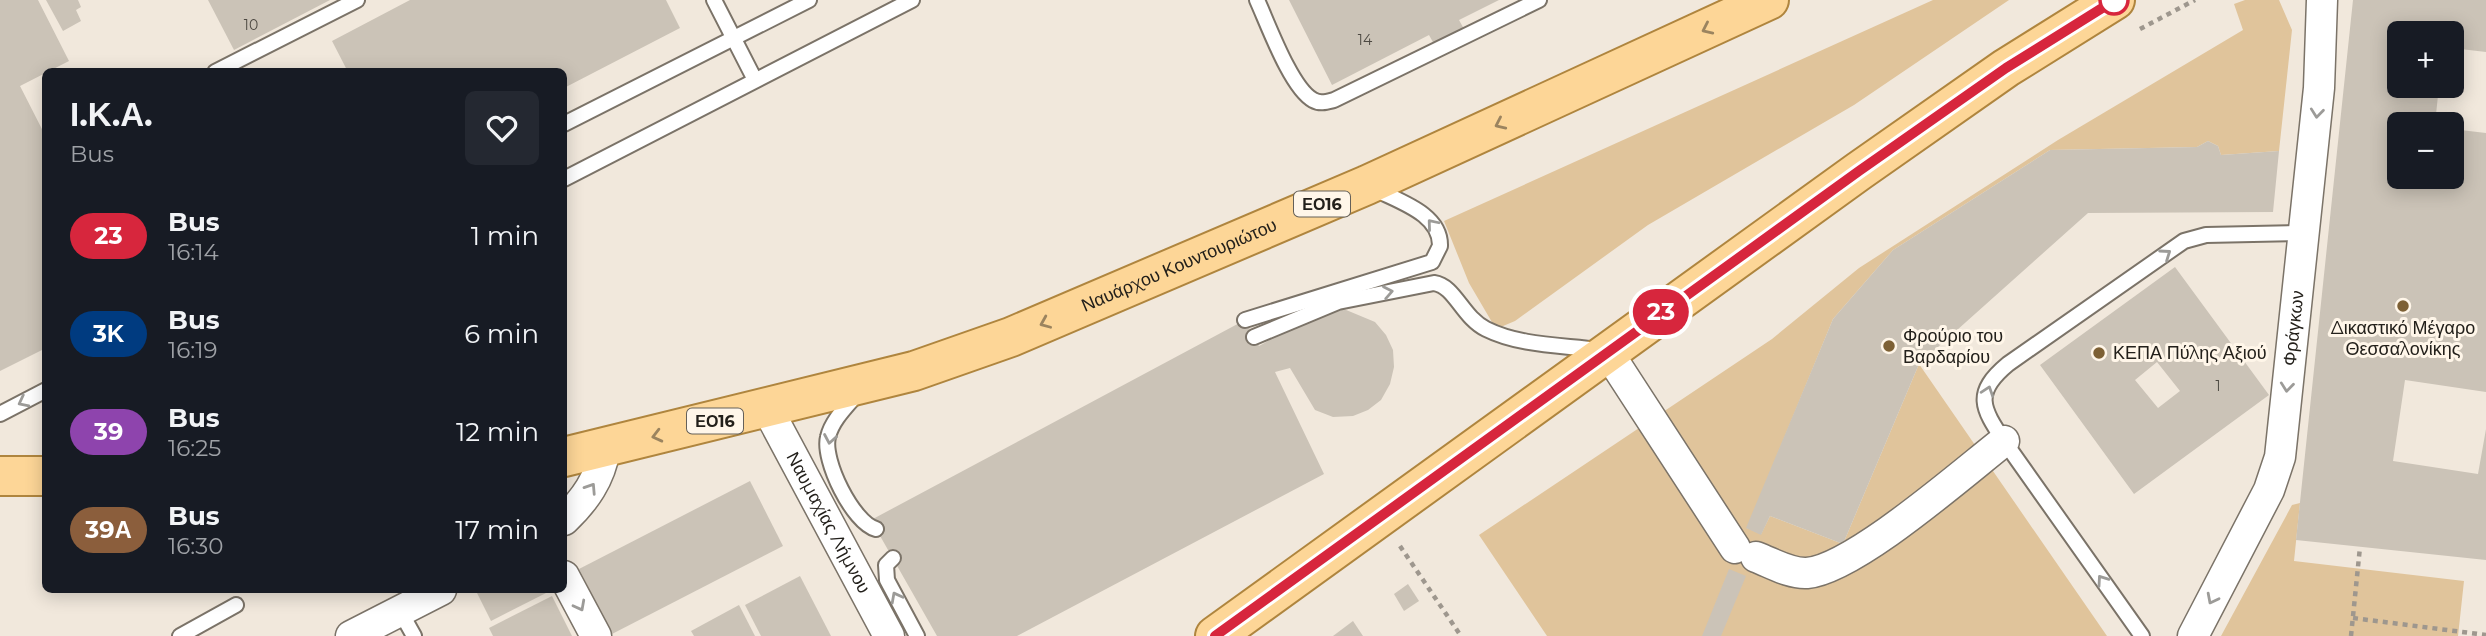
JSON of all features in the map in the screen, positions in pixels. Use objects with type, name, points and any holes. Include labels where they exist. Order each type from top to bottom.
[{"type":"main road","name":"Ναυάρχου Κουντουριώτου","points":[[567,456],[866,384],[950,360],[1011,337],[1367,185],[1769,0]]},
{"type":"main road","points":[[1215,636],[1607,351],[2006,68],[2115,0]]},
{"type":"main road","points":[[0,476],[42,476]]},
{"type":"street","name":"Φράγκων","points":[[2193,636],[2269,490],[2280,457],[2319,88],[2322,0]]},
{"type":"street","points":[[1607,351],[1745,553],[1800,573],[1833,565],[1867,547],[2004,442]]},
{"type":"street","name":"Ναυμαχίας Λήμνου","points":[[767,408],[890,636]]},
{"type":"street","points":[[567,517],[591,489],[603,464],[605,449]]},
{"type":"street","points":[[567,582],[596,636]]},
{"type":"street","points":[[351,636],[407,623],[438,593]]},
{"type":"lane","points":[[223,68],[357,0]]},
{"type":"lane","points":[[714,0],[755,80]]},
{"type":"lane","points":[[567,122],[808,0]]},
{"type":"lane","points":[[567,177],[912,0]]},
{"type":"lane","points":[[1257,0],[1299,86],[1312,99],[1321,103],[1334,100],[1539,0]]},
{"type":"lane","points":[[1245,320],[1425,266],[1437,257],[1441,239],[1430,219],[1367,185]]},
{"type":"lane","points":[[2142,636],[2004,442],[1984,407],[1983,396],[1997,373],[2184,242],[2206,235],[2304,233]]},
{"type":"lane","points":[[1254,337],[1338,302],[1434,284],[1443,285],[1451,291],[1467,317],[1508,339],[1607,351]]},
{"type":"lane","points":[[866,384],[836,419],[827,438],[828,461],[854,513],[876,529]]},
{"type":"lane","points":[[0,414],[42,392]]},
{"type":"lane","points":[[893,558],[886,565],[887,580],[917,636]]},
{"type":"lane","points":[[180,636],[236,605]]},
{"type":"path","points":[[1381,515],[1461,636]]},
{"type":"path","points":[[2351,636],[2360,547]]},
{"type":"path","points":[[2353,618],[2486,635]]},
{"type":"shaded area","points":[[1933,0],[2009,0],[1854,105],[1648,225],[1515,321],[1496,329],[1469,283],[1444,221]]},
{"type":"shaded area","points":[[2245,0],[2279,0],[2292,30],[2279,151],[2221,155],[2218,146],[2208,141],[2197,147],[2050,150],[1893,250],[1833,319],[1747,528],[1761,534],[1770,516],[1843,544],[1919,364],[2107,636],[1547,636],[1479,535],[1772,339],[1859,268],[2058,140],[2243,30],[2234,4]]},
{"type":"shaded area","points":[[2300,503],[2294,561],[2464,581],[2458,636],[2221,636],[2292,505]]},
{"type":"building","points":[[0,0],[38,0],[69,61],[55,68],[42,68],[42,75],[20,86],[42,129],[42,350],[0,371]]},
{"type":"building","points":[[46,0],[78,0],[81,7],[76,10],[81,21],[63,31]]},
{"type":"building","points":[[208,0],[330,0],[234,50]]},
{"type":"building","points":[[410,0],[666,0],[680,28],[567,86],[567,68],[346,68],[332,41]]},
{"type":"building","points":[[1289,0],[1499,0],[1459,20],[1464,29],[1434,44],[1429,35],[1332,85]]},
{"type":"building","name":"Δικαστικό Μέγαρο Θεσσαλονίκης","points":[[2353,0],[2486,0],[2486,52],[2464,49],[2464,21],[2387,21],[2387,98],[2438,98],[2436,112],[2387,112],[2387,189],[2464,189],[2464,130],[2486,133],[2486,392],[2405,380],[2393,461],[2478,474],[2486,429],[2486,560],[2296,540]]},
{"type":"building","name":"Φρούριο του Βαρδαρίου","points":[[2208,141],[2218,146],[2221,155],[2279,151],[2273,212],[2088,213],[1919,364],[1843,544],[1770,516],[1761,535],[1746,528],[1833,319],[1893,250],[2050,150],[2197,147]]},
{"type":"building","points":[[2175,267],[2269,395],[2134,494],[2040,365]],"holes":[[[2157,362],[2180,391],[2158,408],[2135,380]]]},
{"type":"building","points":[[1339,307],[1375,322],[1386,335],[1393,350],[1394,367],[1390,384],[1381,400],[1368,410],[1353,416],[1333,417],[1315,410],[1290,368],[1275,372],[1324,474],[1017,636],[937,636],[871,520],[1245,320],[1259,346],[1321,311]]},
{"type":"building","points":[[750,481],[783,546],[612,634],[579,569]]},
{"type":"building","points":[[1729,569],[1746,576],[1721,636],[1702,636]]},
{"type":"building","points":[[800,576],[831,636],[761,636],[745,605]]},
{"type":"building","points":[[1408,584],[1419,601],[1404,611],[1394,594]]},
{"type":"building","points":[[477,593],[546,593],[491,621]]},
{"type":"building","points":[[552,596],[572,636],[493,636],[489,628]]},
{"type":"building","points":[[739,605],[755,636],[694,636],[691,631]]},
{"type":"building","points":[[1353,621],[1363,636],[1333,636]]},
{"type":"bus line","name":"23","points":[[1215,636],[1859,171],[2006,68],[2115,0]]},
{"type":"place","name":"Δικαστικό Μέγαρο Θεσσαλονίκης","points":[[2403,306]]},
{"type":"place","name":"Φρούριο του Βαρδαρίου","points":[[1889,346]]},
{"type":"place","name":"ΚΕΠΑ Πύλης Αξιού","points":[[2099,353]]}]
